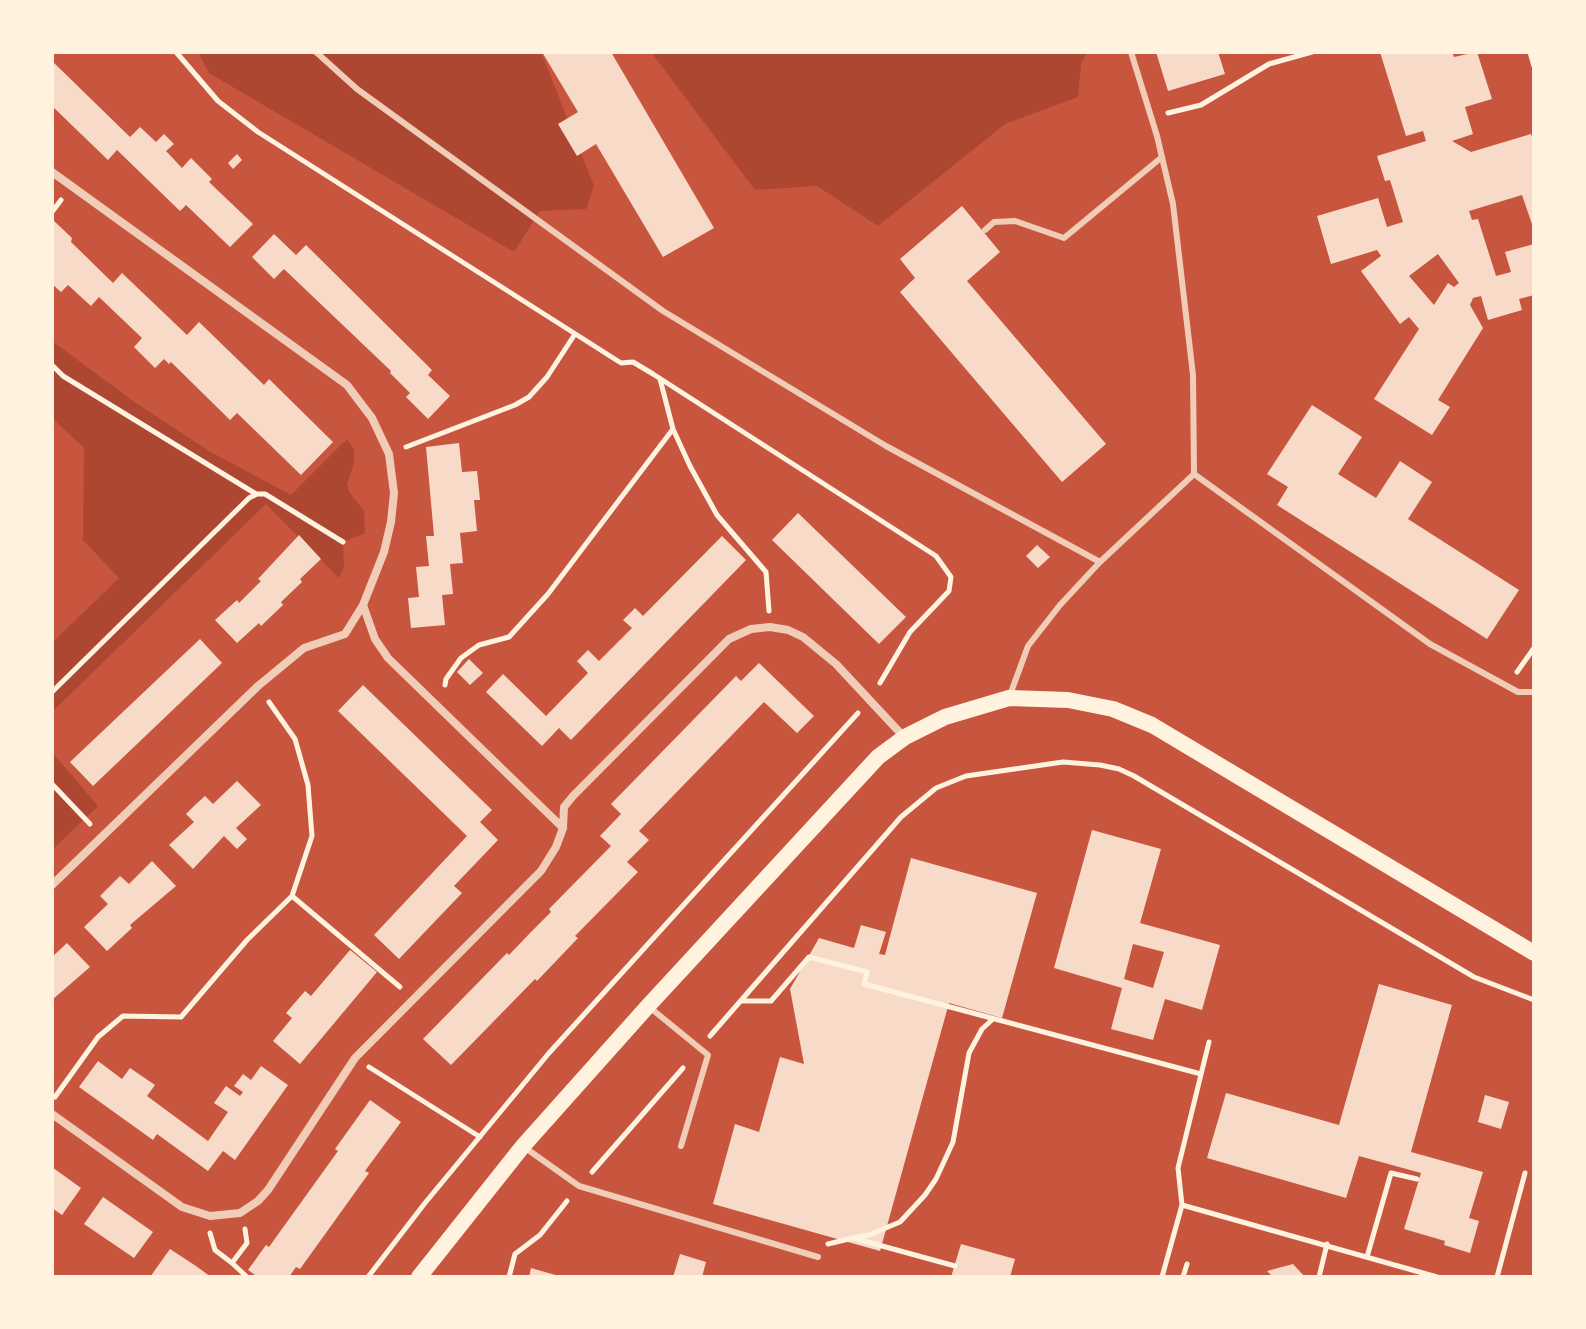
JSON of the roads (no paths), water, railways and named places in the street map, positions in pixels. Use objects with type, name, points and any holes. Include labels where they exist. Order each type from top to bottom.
[{"type":"main road","points":[[419,1277],[523,1146],[878,757],[905,737],[945,717],[1009,698],[1068,700],[1113,709],[1152,725],[1534,953]]},
{"type":"street","points":[[52,172],[347,385],[372,418],[389,454],[394,493],[384,552],[363,605],[345,634],[304,648],[258,686],[52,885]]},
{"type":"street","points":[[363,605],[375,639],[388,658],[563,828]]},
{"type":"street","points":[[52,1114],[182,1207],[210,1216],[240,1213],[268,1190],[355,1058],[541,871],[556,847],[563,828],[564,807],[573,796],[729,639],[751,629],[770,627],[803,637],[836,664],[905,737]]},
{"type":"lane","points":[[316,52],[357,89],[663,311],[886,446],[1100,562]]},
{"type":"lane","points":[[1009,698],[1028,646],[1060,605],[1100,562],[1194,474],[1193,375],[1173,204],[1131,52]]},
{"type":"lane","points":[[985,230],[994,222],[1015,221],[1064,238],[1162,157]]},
{"type":"lane","points":[[1194,474],[1430,644],[1518,692],[1534,692]]},
{"type":"lane","points":[[648,1006],[708,1055],[681,1146]]},
{"type":"lane","points":[[523,1146],[579,1186],[818,1257]]}]
